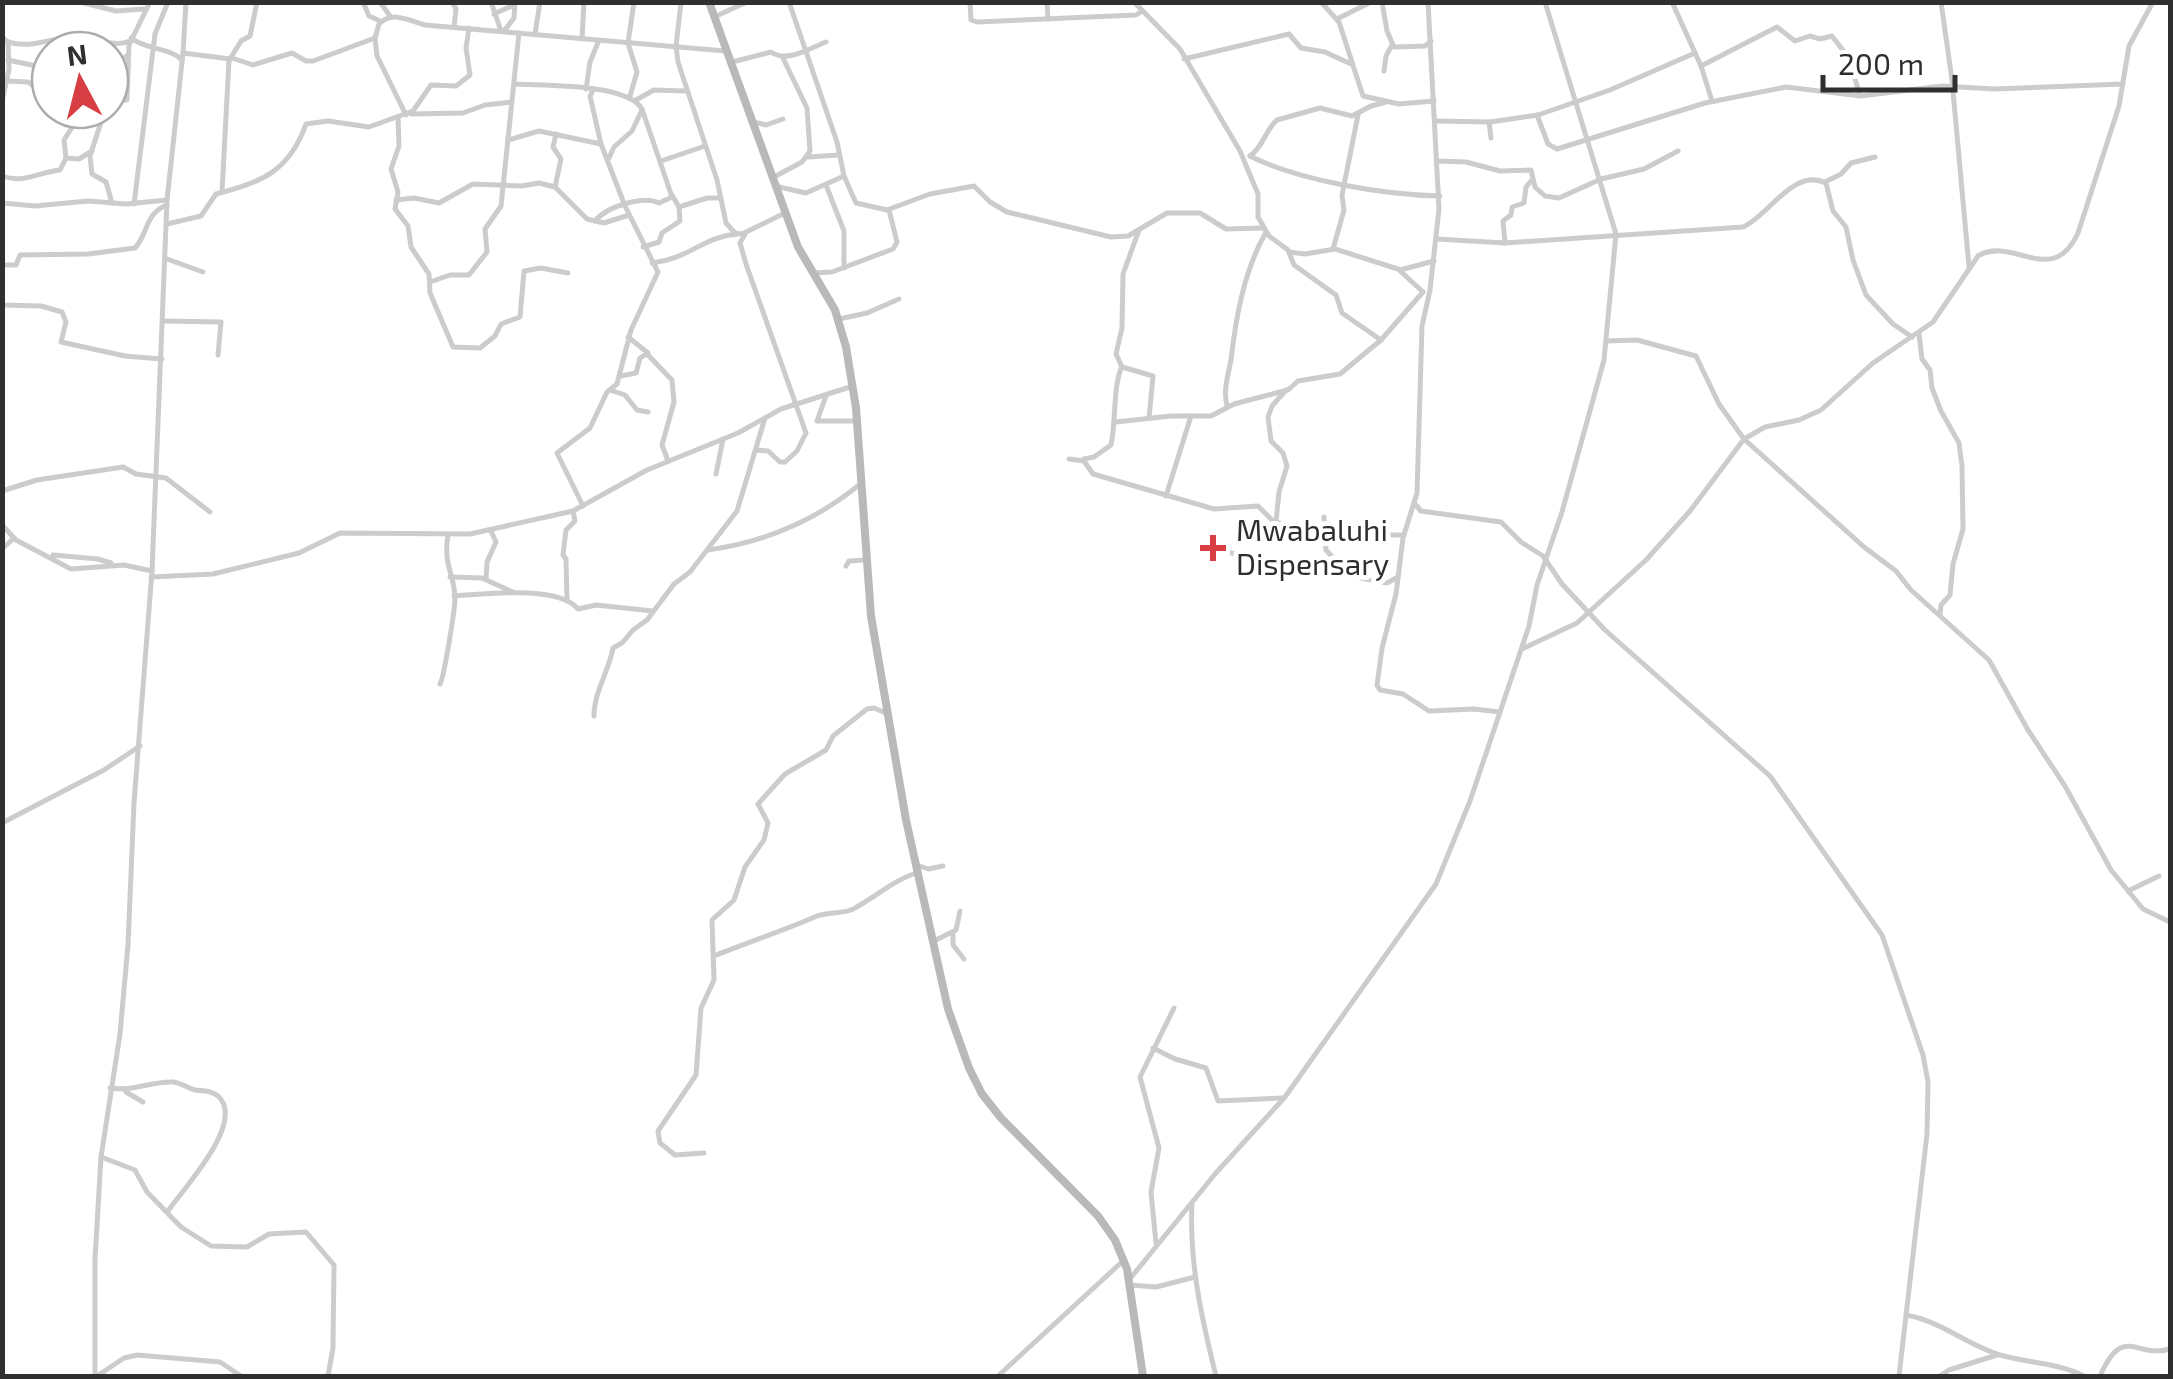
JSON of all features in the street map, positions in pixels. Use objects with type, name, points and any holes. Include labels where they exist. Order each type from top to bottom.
[{"type":"street","points":[[80,2],[116,10],[144,9]]},
{"type":"street","points":[[130,45],[150,2]]},
{"type":"street","points":[[134,204],[156,27],[168,2]]},
{"type":"street","points":[[96,1376],[96,1259],[102,1157],[125,992],[151,574],[166,202],[186,2]]},
{"type":"street","points":[[222,192],[230,59],[241,41],[250,35],[257,2]]},
{"type":"street","points":[[363,2],[369,16],[380,21],[392,18],[728,51]]},
{"type":"street","points":[[380,2],[392,18]]},
{"type":"street","points":[[452,2],[456,9],[454,27]]},
{"type":"street","points":[[491,2],[502,31]]},
{"type":"street","points":[[535,34],[540,2]]},
{"type":"street","points":[[582,39],[584,2]]},
{"type":"street","points":[[634,2],[628,43],[637,70],[633,98],[642,109],[679,207],[679,222],[662,233],[659,242],[644,247]]},
{"type":"street","points":[[681,2],[676,46],[686,91],[706,146],[726,223],[742,234]]},
{"type":"street","points":[[709,2],[798,247],[839,320],[853,386],[871,616],[916,874],[948,1009],[982,1094],[1098,1216],[1124,1258],[1143,1376]]},
{"type":"street","points":[[714,16],[747,2]]},
{"type":"street","points":[[789,2],[856,203],[889,210],[930,194],[974,186],[997,208],[1111,236],[1128,236],[1162,214],[1196,213],[1226,229],[1265,230]]},
{"type":"street","points":[[970,2],[970,19],[974,22],[1137,15],[1142,10]]},
{"type":"street","points":[[1047,2],[1048,18]]},
{"type":"street","points":[[1134,2],[1179,48],[1247,158],[1258,194],[1258,217],[1265,230],[1290,252],[1294,264],[1336,295],[1342,313],[1381,340]]},
{"type":"street","points":[[1321,2],[1337,18],[1361,95],[1398,104],[1434,101]]},
{"type":"street","points":[[1337,18],[1355,6],[1371,2]]},
{"type":"street","points":[[1382,2],[1392,45],[1384,71]]},
{"type":"street","points":[[1428,2],[1440,196],[1422,326],[1419,477],[1404,535],[1378,687],[1403,694],[1429,712],[1500,712]]},
{"type":"street","points":[[1129,1283],[1156,1244],[1285,1097],[1436,884],[1447,863],[1522,649],[1536,587],[1547,562],[1599,380],[1616,234],[1544,2]]},
{"type":"street","points":[[1672,2],[1712,102]]},
{"type":"street","points":[[1940,2],[1969,267]]},
{"type":"street","points":[[1522,649],[1574,625],[1646,560],[1683,520],[1744,439],[1765,427],[1799,420],[1821,410],[1871,364],[1916,336],[1942,311],[1978,256],[1990,250],[2010,250],[2034,260],[2054,257],[2069,247],[2078,233],[2118,111],[2129,46],[2153,2]]},
{"type":"street","points":[[494,14],[515,3]]},
{"type":"street","points":[[502,31],[512,21],[515,3]]},
{"type":"street","points":[[1117,6],[1117,15]]},
{"type":"street","points":[[380,21],[375,38],[377,56],[404,115],[399,148],[391,168],[398,190],[394,209],[409,228],[410,244],[429,274],[430,293],[451,345],[459,350],[484,347],[501,324],[520,317],[524,271],[541,268],[568,272]]},
{"type":"street","points":[[1700,66],[1778,27],[1795,41],[1832,36],[1848,57],[1860,96]]},
{"type":"street","points":[[167,224],[202,216],[213,197],[274,172],[296,148],[308,123],[328,121],[363,128],[415,110],[431,85],[452,88],[469,77],[469,28]]},
{"type":"street","points":[[429,283],[450,275],[466,276],[486,252],[484,228],[499,211],[519,32]]},
{"type":"street","points":[[1184,59],[1289,34],[1301,48],[1328,53],[1352,64]]},
{"type":"street","points":[[2,102],[8,60],[5,39],[29,46],[79,36],[118,45],[131,40],[183,57],[230,59],[253,66],[292,54],[308,61],[375,38]]},
{"type":"street","points":[[583,506],[557,453],[590,428],[621,376],[628,337],[658,277],[601,144],[590,96],[589,64],[599,40]]},
{"type":"street","points":[[782,58],[826,42]]},
{"type":"street","points":[[1392,45],[1401,48],[1428,44]]},
{"type":"street","points":[[732,62],[770,52],[782,58],[807,108],[808,157]]},
{"type":"street","points":[[1436,121],[1489,122],[1537,115],[1610,90],[1695,53]]},
{"type":"street","points":[[8,60],[30,65]]},
{"type":"street","points":[[6,81],[30,84]]},
{"type":"street","points":[[515,84],[590,89],[633,98],[656,90],[686,91]]},
{"type":"street","points":[[1537,115],[1548,144],[1554,149],[1712,102],[1786,87],[1860,96],[1952,86],[1994,89],[2123,84]]},
{"type":"street","points":[[404,115],[462,114],[485,105],[513,102]]},
{"type":"street","points":[[1247,158],[1261,148],[1277,120],[1314,108],[1348,116],[1386,102]]},
{"type":"street","points":[[608,160],[612,149],[632,131],[642,109]]},
{"type":"street","points":[[1333,248],[1344,210],[1358,114]]},
{"type":"street","points":[[752,120],[766,125],[783,118]]},
{"type":"street","points":[[1489,122],[1491,138]]},
{"type":"street","points":[[2,176],[29,179],[41,172],[60,170],[66,158],[64,140],[70,130]]},
{"type":"street","points":[[99,130],[91,172],[106,182],[112,203]]},
{"type":"street","points":[[508,140],[536,131],[601,144]]},
{"type":"street","points":[[555,187],[561,159],[553,147],[556,134]]},
{"type":"street","points":[[661,161],[706,146]]},
{"type":"street","points":[[66,158],[79,159],[92,151]]},
{"type":"street","points":[[1438,161],[1466,162],[1500,171],[1531,170],[1532,180],[1545,196],[1559,198],[1601,178],[1628,175],[1678,151]]},
{"type":"street","points":[[773,182],[808,157],[841,154]]},
{"type":"street","points":[[1436,239],[1505,243],[1743,227],[1794,186],[1808,180],[1825,182],[1852,163],[1875,157]]},
{"type":"street","points":[[1247,158],[1345,185],[1408,196],[1440,196]]},
{"type":"street","points":[[773,182],[806,193],[844,176]]},
{"type":"street","points":[[1505,243],[1504,219],[1512,208],[1524,203],[1526,186],[1532,180]]},
{"type":"street","points":[[396,200],[439,202],[468,185],[522,186],[538,182],[555,187],[586,219],[606,222],[629,215]]},
{"type":"street","points":[[1825,182],[1833,212],[1846,227],[1852,260],[1866,295],[1886,318],[1916,336],[1940,410],[1959,444],[1963,529],[1950,594],[1940,615]]},
{"type":"street","points":[[826,185],[844,231],[844,268]]},
{"type":"street","points":[[595,221],[601,214],[647,198],[667,202],[672,195]]},
{"type":"street","points":[[679,207],[720,198]]},
{"type":"street","points":[[2,203],[29,206],[88,201],[166,202]]},
{"type":"street","points":[[2,266],[16,265],[20,254],[88,254],[135,248],[154,212],[166,202]]},
{"type":"street","points":[[813,273],[844,268],[896,246],[889,210]]},
{"type":"street","points":[[652,263],[675,260],[786,212]]},
{"type":"street","points":[[1139,229],[1123,274],[1122,328],[1116,354],[1122,366],[1153,376],[1149,418]]},
{"type":"street","points":[[1227,406],[1232,334],[1251,264],[1265,230]]},
{"type":"street","points":[[742,234],[740,242],[806,433],[791,459],[782,463],[768,451],[757,450]]},
{"type":"street","points":[[726,235],[740,242]]},
{"type":"street","points":[[1290,252],[1304,254],[1333,248],[1400,270],[1427,291]]},
{"type":"street","points":[[166,259],[203,272]]},
{"type":"street","points":[[1400,270],[1434,261]]},
{"type":"street","points":[[1276,522],[1287,466],[1283,453],[1271,442],[1268,417],[1272,406],[1299,380],[1342,372],[1381,340],[1427,291]]},
{"type":"street","points":[[839,320],[899,299]]},
{"type":"street","points":[[2,305],[42,306],[62,312],[66,322],[62,342],[125,356],[162,359]]},
{"type":"street","points":[[164,320],[220,321],[218,355]]},
{"type":"street","points":[[628,337],[672,380],[674,402],[662,444],[668,461]]},
{"type":"street","points":[[1606,341],[1632,340],[1694,354],[1744,439],[1896,571],[1910,590],[1984,655],[2066,786],[2106,862],[2150,914],[2170,922]]},
{"type":"street","points":[[621,376],[636,374],[640,358],[647,354]]},
{"type":"street","points":[[1069,459],[1094,457],[1110,447],[1122,366]]},
{"type":"street","points":[[50,555],[98,559],[151,574],[213,574],[298,553],[340,533],[491,531],[573,511],[668,461],[795,404],[853,386]]},
{"type":"street","points":[[610,390],[625,395],[637,410],[648,412]]},
{"type":"street","points":[[1116,422],[1214,416],[1227,406],[1286,390]]},
{"type":"street","points":[[826,396],[818,421],[856,421]]},
{"type":"street","points":[[1166,496],[1192,416]]},
{"type":"street","points":[[594,716],[596,698],[610,670],[612,648],[622,643],[708,550],[740,506],[764,418]]},
{"type":"street","points":[[716,474],[724,439]]},
{"type":"street","points":[[1081,460],[1090,473],[1214,509],[1254,505],[1276,522],[1308,535],[1404,535]]},
{"type":"street","points":[[2,491],[37,480],[116,468],[140,476],[155,476],[181,487],[210,512]]},
{"type":"street","points":[[708,550],[739,546],[800,524],[830,508],[859,485]]},
{"type":"street","points":[[1414,504],[1421,510],[1501,522],[1547,562],[1588,613],[1770,776],[1882,935],[1923,1054],[1928,1082],[1926,1134],[1899,1376]]},
{"type":"street","points":[[567,600],[566,559],[562,556],[566,530],[574,522],[573,511]]},
{"type":"street","points":[[1324,517],[1328,553],[1351,577]]},
{"type":"street","points":[[2,525],[14,538],[71,568],[116,565]]},
{"type":"street","points":[[486,579],[496,542],[491,531]]},
{"type":"street","points":[[440,684],[454,596],[445,556],[448,534]]},
{"type":"street","points":[[2,549],[14,538]]},
{"type":"street","points":[[1221,552],[1387,583],[1399,577]]},
{"type":"street","points":[[846,566],[849,561],[866,560]]},
{"type":"street","points":[[450,577],[486,579],[514,593]]},
{"type":"street","points":[[454,596],[514,593],[567,600],[578,609],[596,605],[653,611]]},
{"type":"street","points":[[704,1153],[675,1155],[662,1145],[658,1133],[696,1075],[696,1037],[702,1005],[714,980],[712,920],[734,900],[747,864],[764,840],[768,823],[759,810],[760,802],[785,774],[826,750],[834,736],[867,710],[874,708],[888,714]]},
{"type":"street","points":[[2,822],[104,770],[140,746]]},
{"type":"street","points":[[914,863],[926,869],[943,866]]},
{"type":"street","points":[[714,956],[797,927],[822,914],[854,909],[892,882],[916,874]]},
{"type":"street","points":[[2128,892],[2160,876]]},
{"type":"street","points":[[932,942],[954,931],[960,924],[960,911]]},
{"type":"street","points":[[954,931],[953,945],[964,959]]},
{"type":"street","points":[[1156,1244],[1152,1192],[1159,1148],[1140,1077],[1174,1008]]},
{"type":"street","points":[[1154,1048],[1206,1068],[1219,1101],[1285,1097]]},
{"type":"street","points":[[110,1088],[124,1090],[153,1082],[179,1082],[216,1096],[226,1111],[205,1164],[168,1211]]},
{"type":"street","points":[[124,1090],[143,1102]]},
{"type":"street","points":[[102,1157],[135,1170],[146,1190],[183,1228],[211,1246],[248,1246],[269,1234],[302,1231],[327,1254],[334,1267],[328,1376]]},
{"type":"street","points":[[1192,1204],[1203,1329],[1216,1376]]},
{"type":"street","points":[[998,1376],[1116,1270],[1124,1258]]},
{"type":"street","points":[[1129,1283],[1156,1286],[1196,1277]]},
{"type":"street","points":[[1906,1314],[1944,1326],[2000,1354],[2084,1376]]},
{"type":"street","points":[[2100,1376],[2109,1358],[2125,1346],[2170,1350]]},
{"type":"street","points":[[1940,1376],[2000,1354]]},
{"type":"street","points":[[96,1376],[127,1356],[137,1355],[220,1362],[242,1376]]},
{"type":"place","name":"Mwabaluhi Dispensary","points":[[1213,548]]}]
